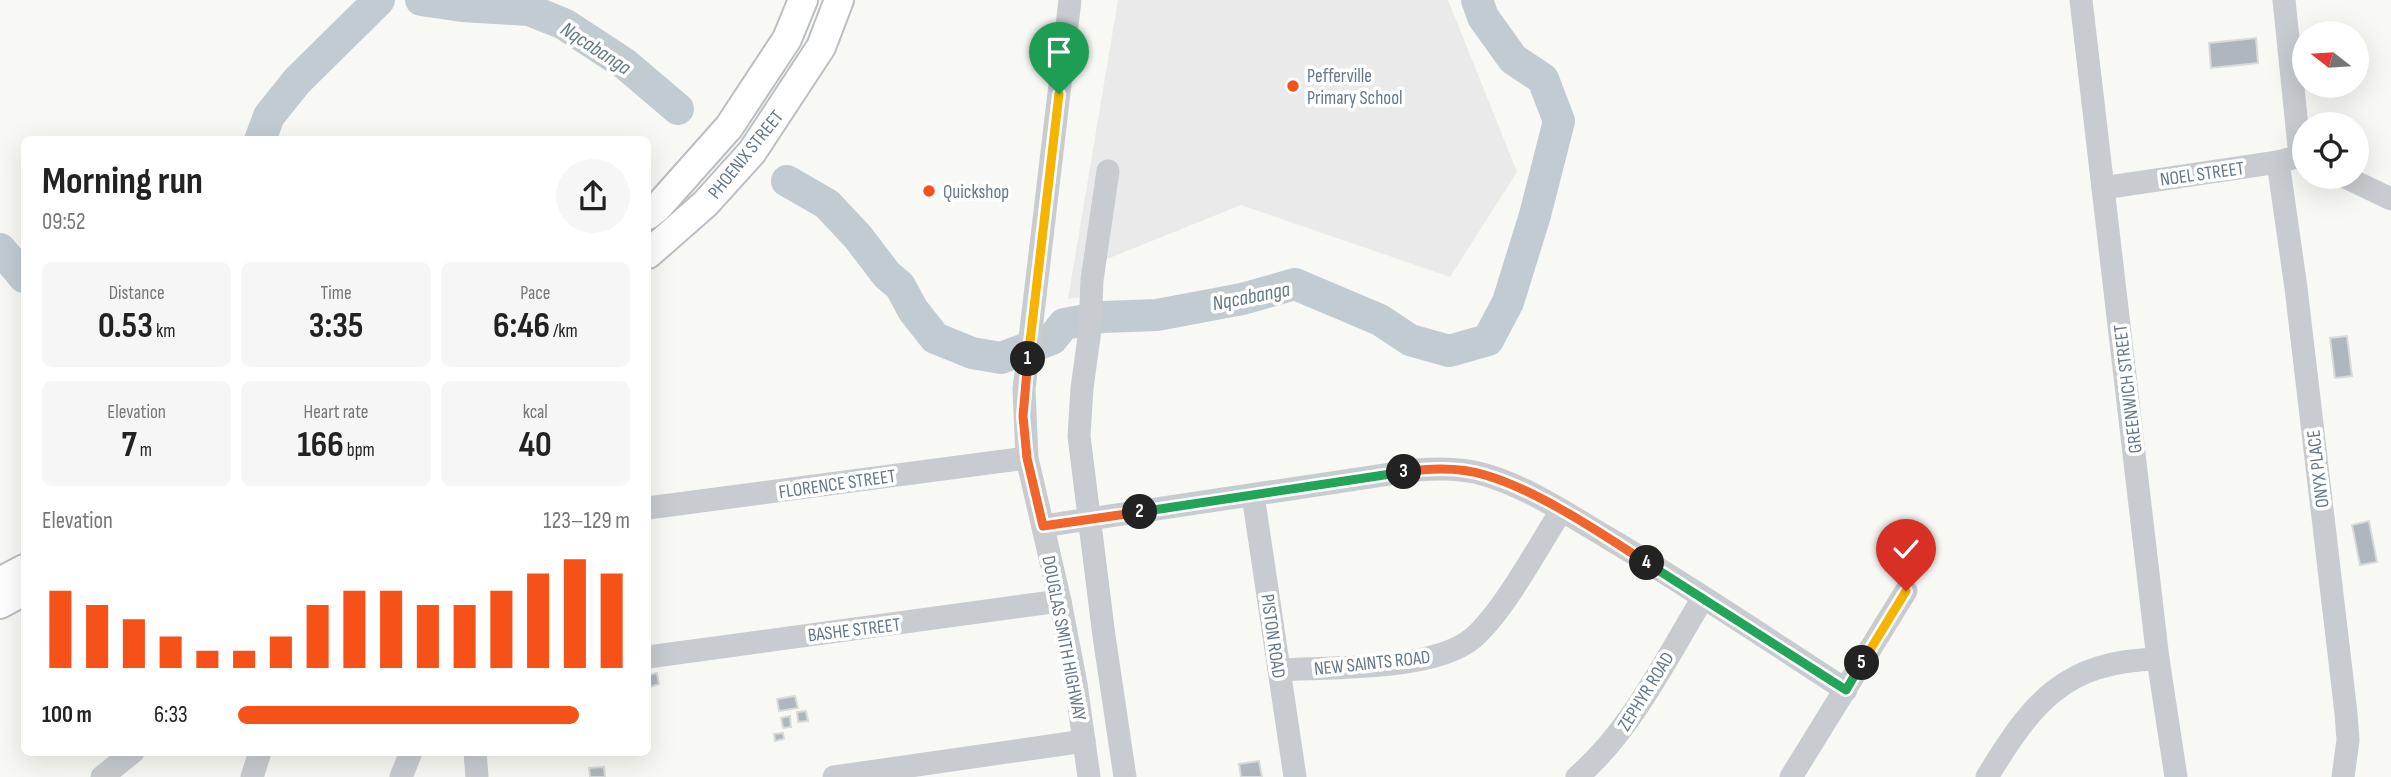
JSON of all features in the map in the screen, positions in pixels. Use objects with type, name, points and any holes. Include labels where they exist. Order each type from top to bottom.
[{"type":"main road","name":"PHOENIX STREET","points":[[651,212],[729,127],[787,39],[803,0]]},
{"type":"main road","name":"PHOENIX STREET","points":[[651,251],[705,204],[752,152],[821,47],[839,0]]},
{"type":"main road","points":[[0,582],[21,571]]},
{"type":"main road","points":[[0,604],[21,593]]},
{"type":"street","name":"GREENWICH STREET","points":[[2081,0],[2158,659],[2176,777]]},
{"type":"street","points":[[2284,0],[2298,112]]},
{"type":"street","name":"DOUGLAS SMITH HIGHWAY","points":[[1070,2],[1034,298],[1023,416],[1027,458],[1060,601],[1088,777]]},
{"type":"street","name":"NOEL STREET","points":[[2103,188],[2292,159]]},
{"type":"street","name":"ONYX PLACE","points":[[2278,162],[2296,288],[2346,713],[2348,740],[2343,777]]},
{"type":"street","points":[[1108,170],[1092,279],[1090,330],[1079,436],[1125,777]]},
{"type":"street","points":[[2369,188],[2391,199]]},
{"type":"street","name":"FLORENCE STREET","points":[[651,508],[1027,458]]},
{"type":"street","points":[[1043,526],[1417,470],[1439,468],[1484,474],[1561,510],[1846,690]]},
{"type":"street","name":"PISTON ROAD","points":[[1253,495],[1295,777]]},
{"type":"street","name":"NEW SAINTS ROAD","points":[[1279,670],[1368,665],[1423,659],[1450,652],[1472,639],[1488,622],[1561,510]]},
{"type":"street","points":[[1791,777],[1906,591]]},
{"type":"street","name":"ZEPHYR ROAD","points":[[1577,777],[1592,765],[1616,736],[1703,598]]},
{"type":"street","name":"BASHE STREET","points":[[651,657],[1060,601]]},
{"type":"street","points":[[1987,777],[2016,729],[2051,692],[2109,664],[2129,659],[2158,659]]},
{"type":"street","points":[[834,777],[1084,741]]},
{"type":"street","points":[[102,777],[127,756]]},
{"type":"street","points":[[252,777],[259,756]]},
{"type":"street","points":[[401,777],[409,756]]},
{"type":"street","points":[[474,756],[477,777]]},
{"type":"shaded area","name":"Pefferville Primary School","points":[[1118,0],[1448,0],[1517,172],[1450,277],[1241,205],[1102,261],[1091,296],[1068,299]]},
{"type":"building","points":[[2256,38],[2258,63],[2211,68],[2209,43]]},
{"type":"building","points":[[2347,336],[2352,376],[2335,378],[2330,338]]},
{"type":"building","points":[[2369,521],[2377,562],[2360,565],[2352,525]]},
{"type":"building","points":[[657,673],[659,684],[651,687],[651,674]]},
{"type":"building","points":[[795,696],[798,708],[779,711],[777,699]]},
{"type":"building","points":[[806,711],[808,721],[798,722],[797,712]]},
{"type":"building","points":[[790,716],[791,727],[783,728],[781,718]]},
{"type":"building","points":[[783,733],[784,739],[775,741],[774,734]]},
{"type":"building","points":[[1259,761],[1262,777],[1241,777],[1239,764]]},
{"type":"building","points":[[604,767],[605,777],[590,777],[589,768]]},
{"type":"waterway","name":"Nqcabanga","points":[[262,136],[269,116],[297,81],[379,0]]},
{"type":"waterway","name":"Nqcabanga","points":[[421,0],[462,6],[529,10],[564,24],[625,64],[678,109]]},
{"type":"waterway","name":"Nqcabanga","points":[[787,181],[827,204],[858,237],[887,275],[900,286],[913,310],[935,338],[972,353],[1001,358],[1052,339],[1064,324],[1103,317],[1157,315],[1242,299],[1295,284],[1380,320],[1410,340],[1449,351],[1488,340],[1508,302],[1535,215],[1559,121],[1543,79],[1513,59],[1483,17],[1477,0]]},
{"type":"waterway","name":"Nqcabanga","points":[[0,249],[21,274]]},
{"type":"place","name":"Pefferville Primary School","points":[[1293,86]]},
{"type":"place","name":"Quickshop","points":[[929,191]]},
{"type":"route","points":[[1059,94],[1024,389],[1023,416],[1027,458],[1043,526],[1417,470],[1439,468],[1484,474],[1561,510],[1846,690],[1906,591]]}]
